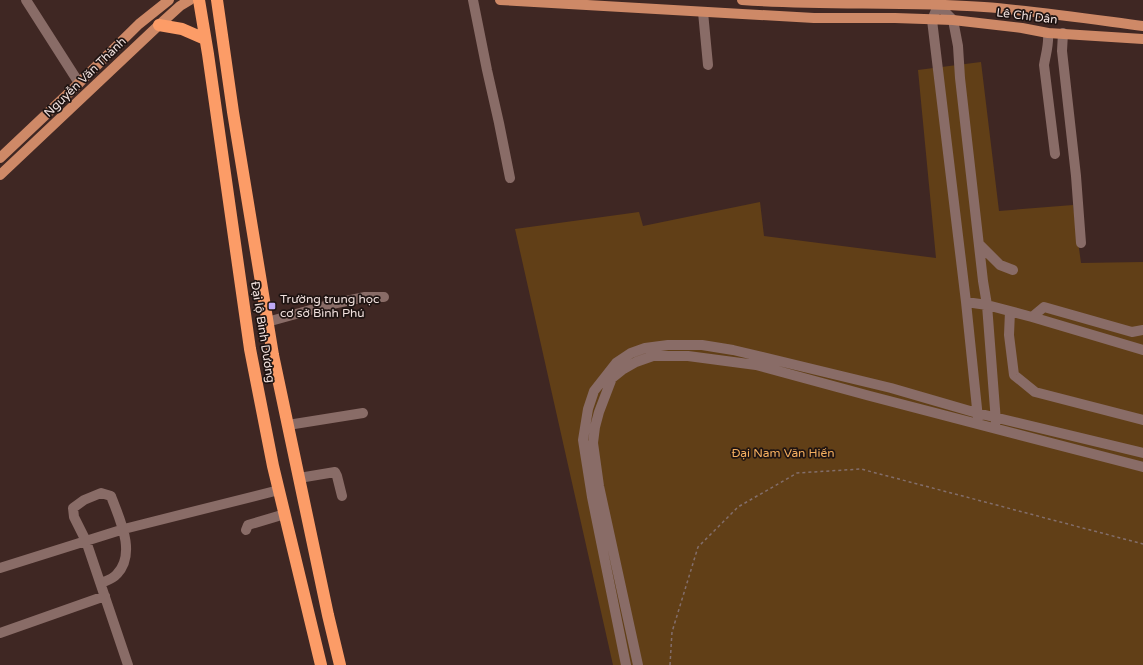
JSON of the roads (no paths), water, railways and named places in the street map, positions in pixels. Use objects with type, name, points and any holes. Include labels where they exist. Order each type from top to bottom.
[{"type":"highway","name":"Đại lộ Bình Dương","points":[[199,0],[250,349],[279,490],[321,665]]},
{"type":"highway","name":"Đại lộ Bình Dương","points":[[217,0],[267,322],[328,615],[340,665]]},
{"type":"highway","points":[[159,25],[182,29],[205,39]]},
{"type":"highway","points":[[240,280],[260,277]]},
{"type":"main road","name":"Nguyễn Văn Thành","points":[[0,158],[139,24],[169,0]]},
{"type":"main road","name":"Nguyễn Văn Thành","points":[[0,175],[159,25],[180,6],[190,0]]},
{"type":"main road","name":"Lê Chí Dân","points":[[500,0],[814,18],[953,20],[1022,28],[1048,33],[1143,39]]},
{"type":"main road","name":"Lê Chí Dân","points":[[742,0],[787,2],[938,2],[1143,26]]},
{"type":"street","points":[[26,0],[79,83]]},
{"type":"street","points":[[473,0],[486,70],[510,178]]},
{"type":"street","points":[[938,2],[932,20],[966,302],[978,425]]},
{"type":"street","points":[[938,2],[953,20],[958,46],[960,78],[987,305],[997,430]]},
{"type":"street","points":[[703,12],[708,65]]},
{"type":"street","points":[[1048,33],[1049,46],[1044,65],[1055,154]]},
{"type":"street","points":[[1063,34],[1063,58],[1076,176],[1081,242]]},
{"type":"street","points":[[980,245],[1000,265],[1013,270]]},
{"type":"street","points":[[267,322],[332,304],[365,297],[384,297]]},
{"type":"street","points":[[966,302],[987,305],[1010,311],[1143,350]]},
{"type":"street","points":[[1032,317],[1044,307],[1132,332],[1143,330]]},
{"type":"street","points":[[1010,311],[1009,335],[1014,375],[1026,386],[1035,392],[1143,420]]},
{"type":"street","points":[[626,665],[592,497],[583,440],[588,409],[594,391],[616,363],[631,353],[645,348],[668,345],[702,345],[733,350],[890,388],[977,413],[1143,454]]},
{"type":"street","points":[[638,665],[599,486],[593,443],[595,427],[612,378],[636,362],[654,356],[688,356],[756,365],[978,425],[1143,467]]},
{"type":"street","points":[[288,425],[363,413]]},
{"type":"street","points":[[299,478],[335,472],[338,476],[342,496]]},
{"type":"street","points":[[0,568],[124,529],[279,490]]},
{"type":"street","points":[[101,583],[117,574],[123,563],[126,551],[124,529],[111,496],[101,493],[84,500],[73,508],[74,517],[86,541],[128,665]]},
{"type":"street","points":[[246,530],[248,525],[285,514]]},
{"type":"street","points":[[0,633],[105,596]]},
{"type":"place","name":"Trường trung học cơ sở Bình Phú","points":[[272,306]]},
{"type":"park label","name":"Đại Nam Văn Hiến","points":[[783,453]]}]
